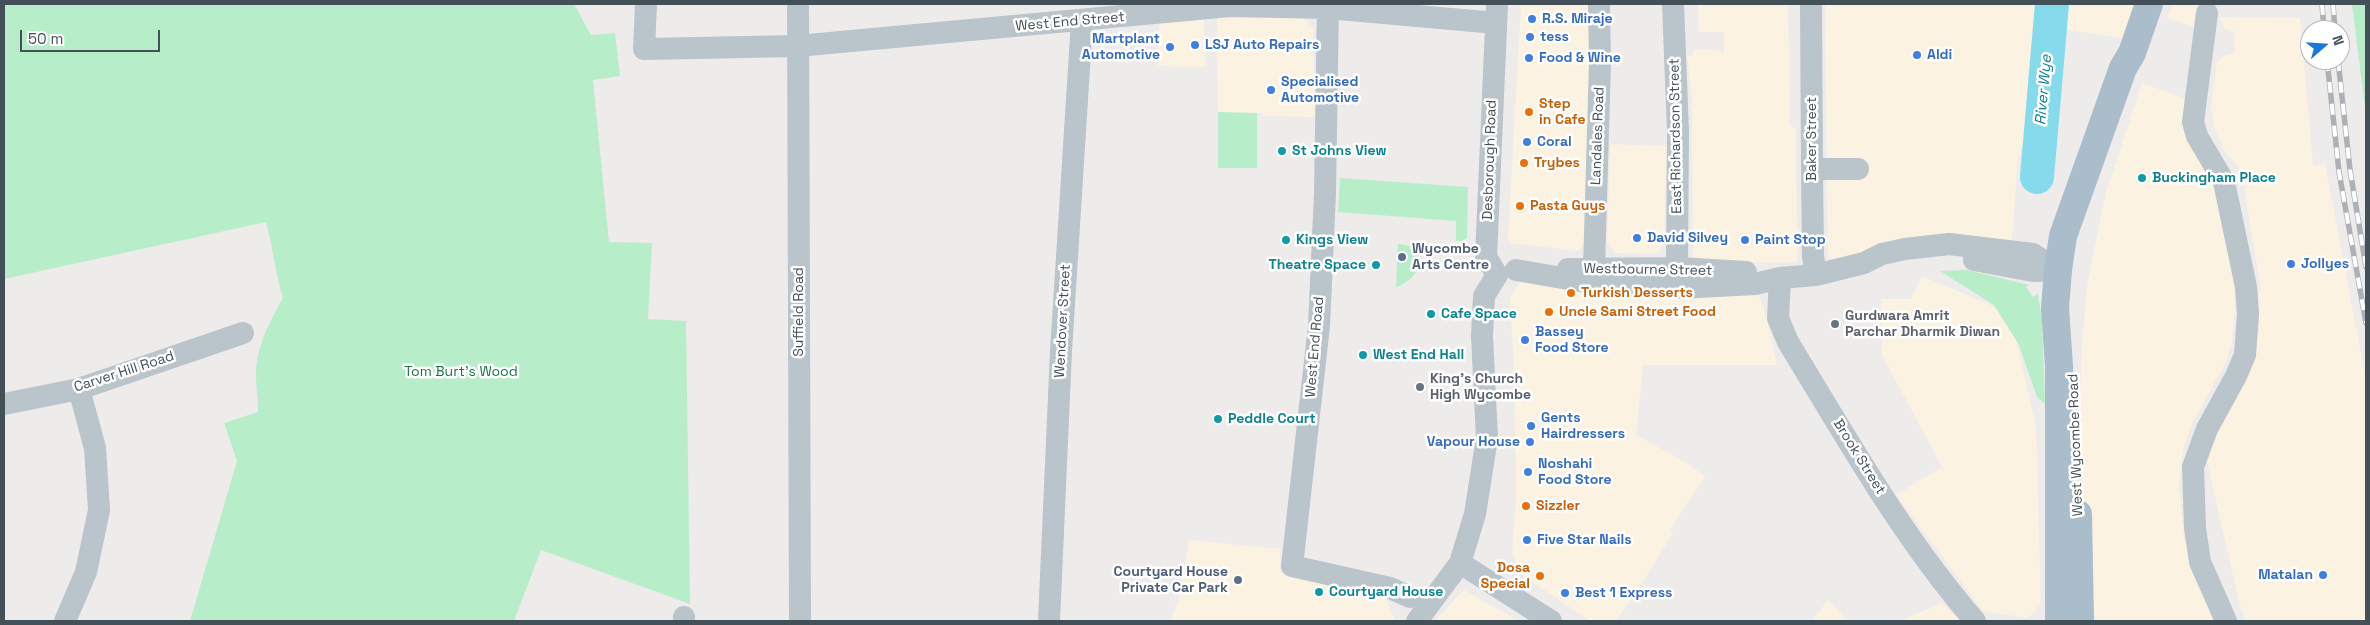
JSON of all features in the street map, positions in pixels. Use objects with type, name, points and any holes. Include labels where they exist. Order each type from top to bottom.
[{"type":"main road","name":"West Wycombe Road","points":[[2059,621],[2060,375],[2055,308],[2058,270],[2063,236],[2123,68],[2132,53],[2149,4]]},
{"type":"main road","name":"West Wycombe Road","points":[[2058,270],[2069,317],[2073,361],[2080,621]]},
{"type":"street","name":"West End Street","points":[[646,4],[644,49],[797,46],[1230,6],[1328,6],[1497,13]]},
{"type":"street","name":"Suffield Road","points":[[798,4],[800,621]]},
{"type":"street","name":"Landales Road","points":[[1594,268],[1600,63],[1599,4]]},
{"type":"street","name":"East Richardson Street","points":[[1673,4],[1678,132],[1677,268]]},
{"type":"street","name":"Baker Street","points":[[1811,4],[1812,169],[1816,274]]},
{"type":"street","name":"West End Road","points":[[1328,6],[1325,190],[1318,326],[1292,566],[1390,588],[1410,597]]},
{"type":"street","name":"Desborough Road","points":[[1497,13],[1486,257],[1506,272]]},
{"type":"street","points":[[2207,13],[2193,122],[2197,136],[2224,182],[2246,287],[2248,314],[2245,354],[2236,376],[2207,429],[2193,467],[2195,528],[2200,562],[2226,621]]},
{"type":"street","name":"Wendover Street","points":[[1049,621],[1061,351],[1082,20]]},
{"type":"street","points":[[1812,169],[1858,168]]},
{"type":"street","name":"Westbourne Street","points":[[1506,272],[1597,284],[1678,288],[1755,284],[1780,278],[1816,274],[1864,263],[1882,254],[1949,244],[2032,254],[2058,270]]},
{"type":"street","name":"Westbourne Street","points":[[1506,272],[1594,268],[1677,268],[1756,272],[1780,278]]},
{"type":"street","points":[[1417,621],[1460,563],[1475,514],[1487,438],[1482,336],[1484,296],[1506,272]]},
{"type":"street","name":"Brook Street","points":[[1780,278],[1778,318],[1788,342],[1875,483],[1943,584],[1975,621]]},
{"type":"street","name":"Carver Hill Road","points":[[4,404],[79,388],[243,333]]},
{"type":"street","points":[[66,621],[86,572],[99,510],[95,448],[79,388]]},
{"type":"street","points":[[1460,563],[1551,621]]},
{"type":"shaded area","points":[[1521,4],[1592,4],[1585,243],[1578,251],[1511,243],[1508,237]]},
{"type":"shaded area","points":[[1698,4],[1788,4],[1790,124],[1796,130],[1797,262],[1693,263],[1692,98],[1687,56],[1693,56],[1693,50],[1718,50],[1724,55],[1724,32],[1699,32]]},
{"type":"shaded area","points":[[1825,4],[2039,4],[2030,56],[2023,145],[2018,159],[2012,239],[2005,246],[1834,260],[1828,256]]},
{"type":"shaded area","points":[[2063,4],[2134,4],[2123,38],[2061,29]]},
{"type":"shaded area","points":[[2172,4],[2198,4],[2194,27],[2167,18]]},
{"type":"shaded area","points":[[1299,13],[1313,28],[1315,117],[1263,116],[1262,113],[1218,112],[1217,15]]},
{"type":"shaded area","points":[[1204,17],[1205,67],[1158,66],[1159,21]]},
{"type":"shaded area","points":[[2219,17],[2300,18],[2300,70],[2305,70],[2313,165],[2325,164],[2366,380],[2366,621],[2246,621],[2240,606],[2206,457],[2217,431],[2236,400],[2253,355],[2259,330],[2259,291],[2261,290],[2242,174],[2226,153],[2215,130],[2211,108],[2217,61],[2224,56],[2234,54],[2235,32],[2226,30]]},
{"type":"shaded area","points":[[2142,83],[2186,99],[2211,172],[2234,273],[2235,310],[2232,342],[2225,364],[2193,422],[2184,446],[2179,485],[2184,537],[2214,621],[2095,621],[2079,455],[2081,356],[2087,286],[2106,192]]},
{"type":"shaded area","points":[[1610,144],[1667,146],[1664,245],[1655,254],[1616,253],[1607,243]]},
{"type":"shaded area","points":[[1922,276],[2016,316],[2016,341],[2036,426],[2041,604],[2028,618],[1983,611],[1896,495],[1942,467],[1882,355],[1881,299],[1911,299]]},
{"type":"shaded area","points":[[1523,277],[1758,294],[1767,318],[1777,365],[1643,365],[1636,435],[1687,463],[1705,476],[1670,530],[1673,533],[1636,593],[1615,621],[1590,621],[1521,574],[1512,553],[1516,501],[1515,388],[1510,297]]},
{"type":"shaded area","name":"Courtyard House Private Car Park","points":[[1189,540],[1281,549],[1280,572],[1386,598],[1395,621],[1170,621],[1180,596]]},
{"type":"shaded area","points":[[1464,590],[1518,621],[1435,621]]},
{"type":"shaded area","points":[[1828,600],[1848,621],[1812,621]]},
{"type":"shaded area","points":[[1942,603],[1960,621],[1900,621]]},
{"type":"green space","name":"Tom Burt's Wood","points":[[4,4],[574,4],[591,35],[615,33],[620,76],[593,80],[609,242],[652,243],[648,319],[686,321],[690,604],[541,550],[514,621],[190,621],[237,461],[224,423],[258,412],[256,366],[258,356],[268,326],[283,298],[266,222],[4,279]]},
{"type":"green space","points":[[2352,4],[2366,4],[2366,116]]},
{"type":"green space","points":[[1218,112],[1257,113],[1257,168],[1218,168]]},
{"type":"green space","points":[[1340,178],[1468,187],[1467,238],[1462,241],[1456,241],[1456,221],[1338,212]]},
{"type":"green space","points":[[1398,244],[1409,246],[1416,251],[1420,257],[1420,264],[1411,278],[1396,287]]},
{"type":"green space","points":[[1967,270],[2029,285],[2026,287],[2033,297],[2038,294],[2042,321],[2045,404],[2037,397],[2019,345],[1994,305],[1940,271]]},
{"type":"waterway","name":"River Wye","points":[[2037,177],[2052,4]]},
{"type":"railway","points":[[2322,4],[2323,20]]},
{"type":"railway","points":[[2333,4],[2334,20]]},
{"type":"railway","points":[[2328,70],[2339,172],[2366,323]]},
{"type":"railway","points":[[2339,70],[2350,170],[2366,267]]},
{"type":"place","name":"R.S. Miraje","points":[[1532,19]]},
{"type":"place","name":"tess","points":[[1530,37]]},
{"type":"place","name":"LSJ Auto Repairs","points":[[1195,45]]},
{"type":"place","name":"Martplant Automotive","points":[[1170,47]]},
{"type":"place","name":"Aldi","points":[[1917,55]]},
{"type":"place","name":"Food & Wine","points":[[1529,58]]},
{"type":"place","name":"Specialised Automotive","points":[[1271,90]]},
{"type":"place","name":"Step in Cafe","points":[[1529,112]]},
{"type":"place","name":"Coral","points":[[1527,142]]},
{"type":"place","name":"St Johns View","points":[[1282,151]]},
{"type":"place","name":"Trybes","points":[[1524,163]]},
{"type":"place","name":"Buckingham Place","points":[[2142,178]]},
{"type":"place","name":"Pasta Guys","points":[[1520,206]]},
{"type":"place","name":"David Silvey","points":[[1637,238]]},
{"type":"place","name":"Kings View","points":[[1286,240]]},
{"type":"place","name":"Paint Stop","points":[[1745,240]]},
{"type":"place","name":"Wycombe Arts Centre","points":[[1402,257]]},
{"type":"place","name":"Jollyes","points":[[2291,264]]},
{"type":"place","name":"Theatre Space","points":[[1376,265]]},
{"type":"place","name":"Turkish Desserts","points":[[1571,293]]},
{"type":"place","name":"Uncle Sami Street Food","points":[[1549,312]]},
{"type":"place","name":"Cafe Space","points":[[1431,314]]},
{"type":"place","name":"Gurdwara Amrit Parchar Dharmik Diwan","points":[[1835,324]]},
{"type":"place","name":"Bassey Food Store","points":[[1525,340]]},
{"type":"place","name":"West End Hall","points":[[1363,355]]},
{"type":"place","name":"King's Church High Wycombe","points":[[1420,387]]},
{"type":"place","name":"Peddle Court","points":[[1218,419]]},
{"type":"place","name":"Gents Hairdressers","points":[[1531,426]]},
{"type":"place","name":"Vapour House","points":[[1530,442]]},
{"type":"place","name":"Noshahi Food Store","points":[[1528,472]]},
{"type":"place","name":"Sizzler","points":[[1526,506]]},
{"type":"place","name":"Five Star Nails","points":[[1527,540]]},
{"type":"place","name":"Matalan","points":[[2323,575]]},
{"type":"place","name":"Dosa Special","points":[[1540,576]]},
{"type":"place","name":"Courtyard House Private Car Park","points":[[1238,580]]},
{"type":"place","name":"Courtyard House","points":[[1319,592]]},
{"type":"place","name":"Best 1 Express","points":[[1565,593]]}]
